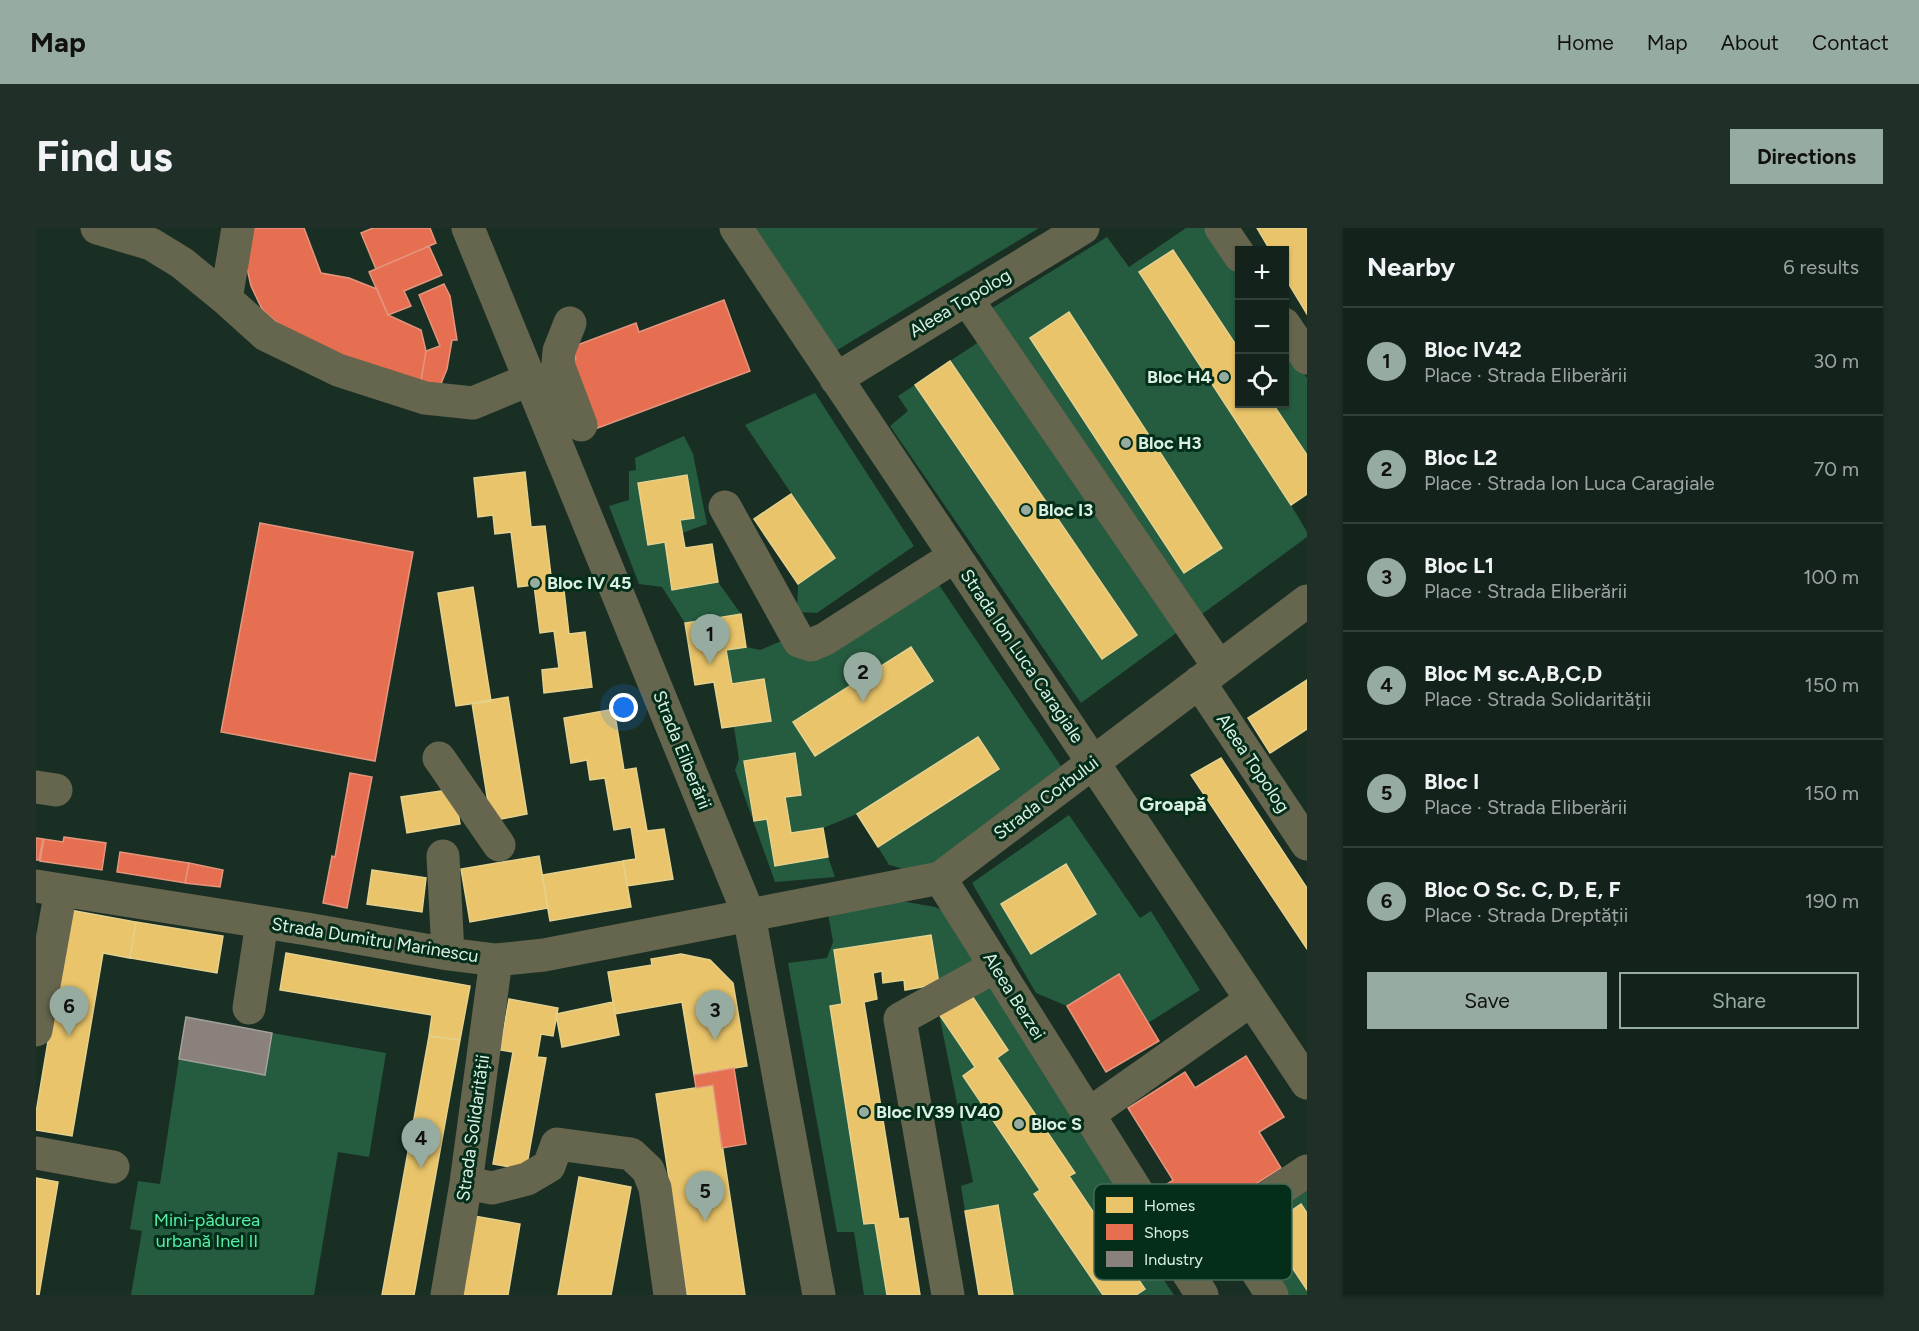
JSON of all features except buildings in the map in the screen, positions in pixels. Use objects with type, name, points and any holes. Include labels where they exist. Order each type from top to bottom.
[{"type":"street","points":[[97,228],[151,244],[182,263],[266,335],[338,370],[425,398],[473,403],[531,379]]},
{"type":"street","points":[[226,299],[237,228]]},
{"type":"street","name":"Strada Eliberării","points":[[468,228],[749,915],[819,1295]]},
{"type":"street","name":"Strada Ion Luca Caragiale","points":[[736,228],[1307,1083]]},
{"type":"street","name":"Aleea Topolog","points":[[836,379],[1083,228]]},
{"type":"street","points":[[1221,228],[1235,250]]},
{"type":"street","name":"Aleea Topolog","points":[[968,299],[1209,675],[1307,844]]},
{"type":"street","points":[[570,322],[559,351],[558,364],[581,425]]},
{"type":"street","points":[[1289,331],[1307,358]]},
{"type":"street","points":[[725,507],[799,641],[811,645],[825,639],[955,556]]},
{"type":"street","name":"Strada Corbului","points":[[749,915],[940,878],[1307,601]]},
{"type":"street","points":[[439,758],[500,845]]},
{"type":"street","points":[[442,856],[448,954]]},
{"type":"street","name":"Aleea Berzei","points":[[940,878],[1133,1184]]},
{"type":"street","points":[[36,1030],[48,888]]},
{"type":"street","name":"Strada Dumitru Marinescu","points":[[48,888],[496,960],[544,955],[749,915]]},
{"type":"street","points":[[249,1008],[262,922]]},
{"type":"street","name":"Strada Solidarității","points":[[447,1295],[466,1183],[496,960]]},
{"type":"street","points":[[948,1295],[900,1018],[996,966]]},
{"type":"street","points":[[1089,1114],[1251,1000]]},
{"type":"street","points":[[466,1183],[492,1188],[527,1179],[549,1166],[557,1144],[631,1154],[648,1170],[655,1188],[670,1295]]},
{"type":"street","points":[[36,1153],[113,1167]]},
{"type":"street","points":[[1289,1184],[1307,1172]]},
{"type":"street","name":"Aleea Berzei","points":[[1193,1280],[1202,1295]]},
{"type":"street","points":[[1262,1280],[1272,1295]]},
{"type":"green space","points":[[753,228],[1039,228],[834,352]]},
{"type":"green space","points":[[1186,228],[1206,228],[1235,271],[1235,345],[1174,250],[1139,273],[1291,505],[1307,532],[1307,537],[1081,703],[890,426],[908,411],[898,396],[915,385],[1102,658],[1137,634],[950,361],[1000,328],[989,310],[1107,237],[1129,267]],"holes":[[[1069,313],[1222,547],[1184,573],[1030,338]]]},
{"type":"green space","points":[[1289,351],[1307,378],[1307,455],[1276,408],[1289,408]]},
{"type":"green space","points":[[815,393],[914,546],[817,613],[797,612],[798,584],[835,558],[745,425]]},
{"type":"green space","points":[[684,436],[693,454],[707,524],[682,533],[680,520],[694,517],[687,476],[638,483],[648,545],[665,542],[672,590],[718,582],[741,614],[685,623],[662,587],[639,584],[609,506],[629,500],[629,471],[636,470],[635,458]]},
{"type":"green space","points":[[933,576],[1061,766],[923,874],[889,865],[878,847],[999,770],[978,737],[857,814],[823,828],[791,833],[785,797],[801,794],[795,753],[744,761],[753,820],[735,770],[739,759],[734,727],[771,720],[764,679],[732,684],[726,650],[746,647],[760,650]],"holes":[[[911,647],[932,681],[815,756],[793,722]]]},
{"type":"green space","points":[[1069,815],[1140,918],[1151,911],[1200,990],[1148,1023],[1119,974],[1067,1006],[1036,993],[972,883]],"holes":[[[1066,865],[1096,914],[1032,954]]]},
{"type":"green space","points":[[767,819],[775,865],[828,857],[835,877],[775,882],[753,821]]},
{"type":"green space","points":[[901,901],[935,907],[958,918],[975,963],[939,984],[930,935],[834,950],[842,1004],[830,1007],[864,1224],[875,1223],[887,1295],[864,1295],[854,1232],[837,1232],[788,963],[827,958],[833,942],[828,913]]},
{"type":"green space","points":[[990,979],[1119,1184],[1094,1184],[1094,1213],[1069,1176],[1075,1172],[997,1058],[1008,1050],[970,993]]},
{"type":"green space","points":[[939,1014],[975,1067],[963,1076],[1040,1190],[1034,1195],[1103,1295],[1013,1295],[998,1206],[965,1211],[961,1186],[973,1182]]},
{"type":"green space","name":"Mini-pădurea urbană Inel II","points":[[272,1033],[386,1053],[369,1157],[338,1152],[314,1295],[131,1295],[142,1231],[130,1229],[138,1181],[160,1184],[179,1059],[265,1075]]},
{"type":"green space","points":[[1307,1180],[1307,1213],[1301,1204],[1292,1210],[1292,1189]]},
{"type":"green space","points":[[1292,1267],[1307,1290],[1307,1295],[1282,1295],[1273,1280],[1292,1280]]},
{"type":"green space","points":[[1140,1280],[1164,1280],[1174,1295],[1136,1295],[1145,1288]]},
{"type":"place","name":"Bloc H4","points":[[1224,377]]},
{"type":"place","name":"Bloc H3","points":[[1126,443]]},
{"type":"place","name":"Bloc I3","points":[[1026,510]]},
{"type":"place","name":"Bloc IV 45","points":[[535,583]]},
{"type":"place","name":"Bloc IV42","points":[[710,664]]},
{"type":"place","name":"Bloc L2","points":[[863,702]]},
{"type":"place","name":"Bloc O Sc. C, D, E, F","points":[[69,1036]]},
{"type":"place","name":"Bloc L1","points":[[715,1040]]},
{"type":"place","name":"Bloc IV39 IV40","points":[[864,1112]]},
{"type":"place","name":"Bloc S","points":[[1019,1124]]},
{"type":"place","name":"Bloc M sc.A,B,C,D","points":[[421,1168]]},
{"type":"place","name":"Bloc I","points":[[705,1221]]},
{"type":"district","name":"Groapă","points":[[1173,804]]}]
